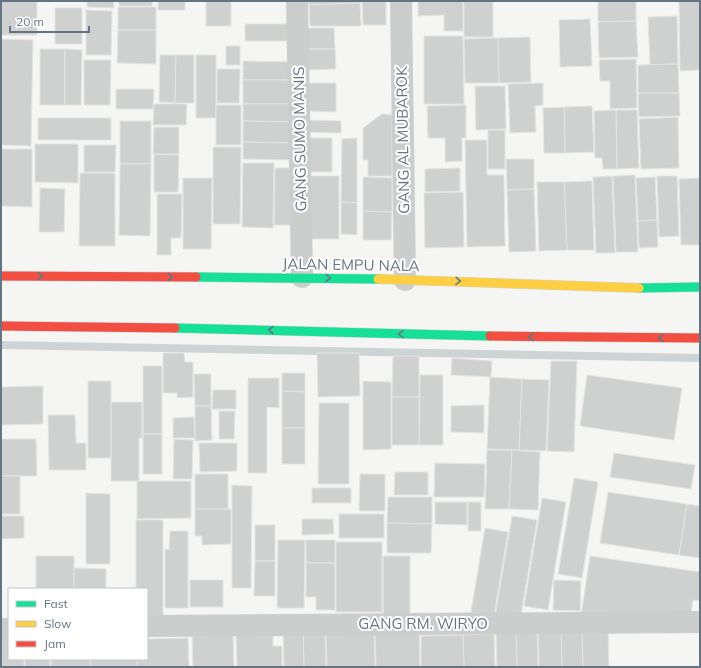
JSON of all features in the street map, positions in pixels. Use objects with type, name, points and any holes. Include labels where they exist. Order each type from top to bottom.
[{"type":"main road","name":"JALAN EMPU NALA","points":[[1,276],[302,278],[652,288],[700,287]]},
{"type":"main road","points":[[1,326],[288,330],[431,335],[700,338]]},
{"type":"street","name":"GANG SUMO MANIS","points":[[297,1],[302,278]]},
{"type":"street","name":"GANG AL MUBAROK","points":[[401,1],[405,280]]},
{"type":"street","name":"GANG RM. WIRYO","points":[[148,626],[700,622]]},
{"type":"building","points":[[1,1],[37,1],[37,35],[1,35]]},
{"type":"building","points":[[87,1],[114,1],[114,8],[87,7]]},
{"type":"building","points":[[119,1],[152,1],[152,6],[119,6]]},
{"type":"building","points":[[158,1],[185,1],[185,10],[158,10]]},
{"type":"building","points":[[206,1],[231,1],[231,26],[206,26]]},
{"type":"building","points":[[309,1],[360,1],[360,3],[309,5]]},
{"type":"building","points":[[362,1],[386,1],[386,25],[363,25]]},
{"type":"building","points":[[418,1],[463,1],[463,31],[444,31],[444,15],[418,16]]},
{"type":"building","points":[[464,1],[493,1],[493,37],[464,37]]},
{"type":"building","points":[[598,1],[636,1],[636,21],[598,22]]},
{"type":"building","points":[[679,1],[700,1],[700,70],[680,71]]},
{"type":"building","points":[[360,3],[361,26],[310,26],[309,5]]},
{"type":"building","points":[[118,7],[156,7],[156,30],[118,30]]},
{"type":"building","points":[[55,8],[82,8],[82,44],[55,44]]},
{"type":"building","points":[[86,10],[112,11],[111,55],[86,55]]},
{"type":"building","points":[[677,16],[678,64],[650,65],[648,17]]},
{"type":"building","points":[[590,19],[592,66],[560,67],[559,20]]},
{"type":"building","points":[[636,21],[638,57],[599,58],[598,22]]},
{"type":"building","points":[[245,24],[293,24],[293,41],[245,41]]},
{"type":"building","points":[[306,28],[334,28],[335,49],[306,49]]},
{"type":"building","points":[[118,30],[156,30],[156,64],[117,63]]},
{"type":"building","points":[[424,36],[463,36],[464,104],[424,104]]},
{"type":"building","points":[[530,37],[531,82],[499,83],[498,38]]},
{"type":"building","points":[[498,38],[499,83],[465,83],[464,39]]},
{"type":"building","points":[[1,39],[33,40],[31,146],[1,145]]},
{"type":"building","points":[[226,46],[240,46],[240,65],[226,65]]},
{"type":"building","points":[[40,49],[65,49],[65,105],[40,105]]},
{"type":"building","points":[[65,49],[82,50],[81,105],[65,105]]},
{"type":"building","points":[[306,49],[335,49],[336,69],[306,70]]},
{"type":"building","points":[[160,55],[176,55],[175,103],[159,102]]},
{"type":"building","points":[[176,55],[194,55],[194,103],[175,103]]},
{"type":"building","points":[[196,55],[216,55],[216,118],[196,118]]},
{"type":"building","points":[[636,59],[637,108],[610,109],[610,81],[600,81],[599,60]]},
{"type":"building","points":[[84,60],[111,60],[110,105],[84,105]]},
{"type":"building","points":[[243,61],[295,62],[295,80],[243,80]]},
{"type":"building","points":[[678,64],[679,93],[638,93],[638,65]]},
{"type":"building","points":[[217,69],[240,69],[239,103],[217,103]]},
{"type":"building","points":[[243,80],[295,80],[295,104],[243,104]]},
{"type":"building","points":[[307,83],[336,83],[336,112],[307,111]]},
{"type":"building","points":[[543,83],[543,105],[535,106],[536,132],[510,133],[508,84]]},
{"type":"building","points":[[475,86],[505,86],[506,129],[476,130]]},
{"type":"building","points":[[116,89],[154,89],[153,109],[116,109]]},
{"type":"building","points":[[638,93],[679,93],[680,116],[639,117]]},
{"type":"building","points":[[154,104],[187,104],[186,125],[153,125]]},
{"type":"building","points":[[243,104],[295,104],[295,122],[243,121]]},
{"type":"building","points":[[216,105],[241,105],[241,145],[216,145]]},
{"type":"building","points":[[466,105],[466,138],[462,138],[462,161],[445,162],[445,138],[428,138],[427,106]]},
{"type":"building","points":[[592,106],[594,152],[565,153],[564,107]]},
{"type":"building","points":[[564,107],[565,153],[544,153],[543,108]]},
{"type":"building","points":[[616,110],[637,110],[639,168],[617,169]]},
{"type":"building","points":[[616,110],[617,169],[603,169],[602,158],[595,158],[594,111]]},
{"type":"building","points":[[382,114],[392,115],[392,176],[368,176],[368,160],[363,160],[363,128]]},
{"type":"building","points":[[678,117],[679,168],[641,169],[639,119]]},
{"type":"building","points":[[38,118],[111,118],[111,140],[38,140]]},
{"type":"building","points":[[306,120],[341,121],[341,133],[306,132]]},
{"type":"building","points":[[120,121],[151,121],[151,164],[120,164]]},
{"type":"building","points":[[243,121],[295,122],[295,143],[243,142]]},
{"type":"building","points":[[154,127],[179,127],[179,154],[153,154]]},
{"type":"building","points":[[488,130],[505,130],[505,169],[488,169]]},
{"type":"building","points":[[309,138],[332,138],[332,172],[309,172]]},
{"type":"building","points":[[357,138],[357,203],[341,202],[342,139]]},
{"type":"building","points":[[465,140],[487,140],[487,175],[504,175],[505,246],[467,247]]},
{"type":"building","points":[[243,142],[295,143],[295,160],[243,159]]},
{"type":"building","points":[[35,144],[78,144],[78,183],[35,182]]},
{"type":"building","points":[[84,145],[116,145],[115,172],[84,172]]},
{"type":"building","points":[[213,147],[241,147],[240,224],[213,224]]},
{"type":"building","points":[[1,149],[32,149],[32,207],[1,206]]},
{"type":"building","points":[[154,154],[179,155],[178,192],[154,192]]},
{"type":"building","points":[[506,159],[534,159],[534,189],[507,190]]},
{"type":"building","points":[[243,163],[274,163],[273,228],[242,227]]},
{"type":"building","points":[[120,164],[151,164],[150,236],[119,235]]},
{"type":"building","points":[[275,168],[295,168],[295,225],[274,225]]},
{"type":"building","points":[[460,168],[460,191],[425,192],[425,169]]},
{"type":"building","points":[[80,173],[115,173],[115,246],[79,246]]},
{"type":"building","points":[[635,175],[638,252],[616,252],[613,176]]},
{"type":"building","points":[[308,176],[339,176],[339,239],[307,239]]},
{"type":"building","points":[[612,176],[615,253],[596,253],[593,177]]},
{"type":"building","points":[[657,176],[677,176],[679,236],[659,237]]},
{"type":"building","points":[[363,177],[392,178],[392,212],[363,211]]},
{"type":"building","points":[[655,177],[657,220],[638,221],[636,178]]},
{"type":"building","points":[[183,178],[212,178],[211,249],[183,249]]},
{"type":"building","points":[[700,178],[700,245],[681,245],[679,179]]},
{"type":"building","points":[[592,181],[594,250],[567,250],[564,182]]},
{"type":"building","points":[[537,182],[564,182],[567,250],[539,251]]},
{"type":"building","points":[[40,188],[65,189],[64,232],[39,232]]},
{"type":"building","points":[[534,189],[536,251],[509,252],[507,190]]},
{"type":"building","points":[[463,192],[464,247],[425,248],[424,193]]},
{"type":"building","points":[[157,194],[182,194],[181,238],[171,238],[171,255],[157,255]]},
{"type":"building","points":[[341,202],[357,203],[357,235],[341,234]]},
{"type":"building","points":[[363,211],[392,212],[391,240],[363,240]]},
{"type":"building","points":[[657,220],[658,247],[639,248],[638,221]]},
{"type":"building","points":[[163,353],[184,353],[185,362],[193,362],[193,397],[177,398],[177,393],[163,393]]},
{"type":"building","points":[[317,353],[359,353],[360,396],[318,397]]},
{"type":"building","points":[[393,356],[419,356],[419,397],[392,397]]},
{"type":"building","points":[[452,358],[492,361],[491,377],[451,375]]},
{"type":"building","points":[[551,361],[577,361],[574,452],[547,451]]},
{"type":"building","points":[[143,366],[162,366],[162,434],[143,434]]},
{"type":"building","points":[[282,373],[305,373],[305,392],[282,391]]},
{"type":"building","points":[[194,374],[211,374],[211,406],[195,406]]},
{"type":"building","points":[[420,375],[443,375],[443,445],[419,445]]},
{"type":"building","points":[[587,375],[682,388],[674,440],[580,426]]},
{"type":"building","points":[[490,377],[522,379],[519,450],[487,449]]},
{"type":"building","points":[[248,378],[279,378],[279,408],[267,407],[267,473],[248,473]]},
{"type":"building","points":[[522,379],[549,380],[546,451],[519,450]]},
{"type":"building","points":[[88,381],[111,381],[111,458],[88,458]]},
{"type":"building","points":[[363,381],[391,382],[391,449],[363,450]]},
{"type":"building","points":[[43,386],[43,424],[1,425],[1,387]]},
{"type":"building","points":[[213,390],[236,390],[236,409],[212,409]]},
{"type":"building","points":[[282,391],[305,392],[305,428],[282,428]]},
{"type":"building","points":[[392,397],[419,397],[419,445],[392,445]]},
{"type":"building","points":[[111,402],[142,402],[142,438],[139,438],[139,481],[111,481]]},
{"type":"building","points":[[319,403],[349,403],[349,484],[318,484]]},
{"type":"building","points":[[484,405],[484,433],[451,432],[451,406]]},
{"type":"building","points":[[195,406],[211,406],[212,440],[195,441]]},
{"type":"building","points":[[219,411],[235,411],[234,439],[219,439]]},
{"type":"building","points":[[48,415],[75,415],[76,443],[86,443],[86,470],[49,470]]},
{"type":"building","points":[[194,417],[195,438],[173,438],[173,418]]},
{"type":"building","points":[[282,428],[305,428],[305,464],[282,464]]},
{"type":"building","points":[[143,434],[162,434],[162,474],[143,474]]},
{"type":"building","points":[[1,439],[36,439],[37,476],[1,476]]},
{"type":"building","points":[[174,439],[193,440],[192,479],[173,479]]},
{"type":"building","points":[[199,443],[237,443],[237,471],[200,472]]},
{"type":"building","points":[[487,450],[512,450],[509,509],[485,509]]},
{"type":"building","points":[[512,450],[540,452],[538,510],[509,509]]},
{"type":"building","points":[[614,453],[695,465],[691,489],[610,477]]},
{"type":"building","points":[[435,463],[485,464],[484,497],[434,497]]},
{"type":"building","points":[[395,472],[428,472],[428,495],[394,495]]},
{"type":"building","points":[[195,474],[228,474],[228,509],[195,509]]},
{"type":"building","points":[[360,474],[385,474],[385,511],[359,511]]},
{"type":"building","points":[[1,476],[20,476],[20,514],[1,514]]},
{"type":"building","points":[[574,478],[598,482],[582,578],[558,574]]},
{"type":"building","points":[[137,481],[191,481],[191,518],[137,519]]},
{"type":"building","points":[[232,485],[252,486],[251,588],[232,588]]},
{"type":"building","points":[[312,488],[351,488],[351,503],[312,503]]},
{"type":"building","points":[[608,492],[687,504],[679,555],[600,543]]},
{"type":"building","points":[[86,493],[110,494],[110,564],[86,564]]},
{"type":"building","points":[[388,497],[432,497],[432,524],[387,523]]},
{"type":"building","points":[[542,498],[566,502],[548,610],[524,606]]},
{"type":"building","points":[[435,502],[467,502],[467,525],[435,524]]},
{"type":"building","points":[[468,502],[481,502],[481,531],[468,531]]},
{"type":"building","points":[[687,504],[700,506],[700,558],[679,555]]},
{"type":"building","points":[[195,509],[231,509],[231,544],[202,545],[202,536],[195,536]]},
{"type":"building","points":[[339,514],[384,514],[384,538],[339,538]]},
{"type":"building","points":[[1,516],[24,516],[24,538],[1,539]]},
{"type":"building","points":[[512,516],[537,520],[520,621],[495,616]]},
{"type":"building","points":[[302,519],[333,519],[334,534],[302,535]]},
{"type":"building","points":[[136,520],[163,520],[163,618],[148,618],[148,588],[136,588]]},
{"type":"building","points":[[387,523],[432,524],[431,553],[387,553]]},
{"type":"building","points":[[255,525],[275,525],[275,561],[255,561]]},
{"type":"building","points":[[485,528],[508,532],[494,616],[471,612]]},
{"type":"building","points":[[170,531],[188,531],[188,608],[165,608],[165,549],[169,550]]},
{"type":"building","points":[[278,540],[305,540],[304,608],[277,608]]},
{"type":"building","points":[[306,540],[335,540],[335,563],[306,563]]},
{"type":"building","points":[[336,542],[382,542],[382,612],[336,612]]},
{"type":"building","points":[[36,556],[74,556],[74,588],[36,588]]},
{"type":"building","points":[[383,556],[410,556],[410,616],[383,616]]},
{"type":"building","points":[[590,556],[700,572],[700,601],[693,600],[690,618],[581,616]]},
{"type":"building","points":[[255,561],[275,561],[275,596],[254,596]]},
{"type":"building","points":[[306,563],[335,563],[335,610],[316,610],[316,597],[306,597]]},
{"type":"building","points":[[74,568],[106,569],[106,588],[74,588]]},
{"type":"building","points":[[190,580],[223,580],[223,607],[190,607]]},
{"type":"building","points":[[554,580],[581,581],[580,611],[553,610]]},
{"type":"building","points":[[419,628],[420,667],[376,667],[375,629]]},
{"type":"building","points":[[608,628],[609,667],[583,667],[582,629]]},
{"type":"building","points":[[325,629],[326,667],[304,667],[303,630]]},
{"type":"building","points":[[374,629],[375,667],[327,667],[326,630]]},
{"type":"building","points":[[582,629],[583,667],[562,667],[561,630]]},
{"type":"building","points":[[303,630],[304,667],[284,667],[283,631]]},
{"type":"building","points":[[538,630],[561,630],[562,667],[539,667]]},
{"type":"building","points":[[516,631],[537,631],[538,667],[517,667]]},
{"type":"building","points":[[516,631],[517,667],[497,667],[496,632]]},
{"type":"building","points":[[273,632],[273,646],[282,646],[282,667],[237,667],[236,633]]},
{"type":"building","points":[[494,634],[495,667],[464,667],[463,635]]},
{"type":"building","points":[[233,635],[234,667],[193,667],[192,636]]},
{"type":"building","points":[[463,635],[464,667],[421,667],[421,636]]},
{"type":"building","points":[[1,636],[8,636],[8,660],[24,660],[24,667],[2,667]]},
{"type":"building","points":[[188,638],[189,667],[137,667],[137,660],[148,660],[148,639]]},
{"type":"building","points":[[25,660],[50,660],[50,667],[25,667]]},
{"type":"building","points":[[51,660],[90,660],[91,667],[51,667]]},
{"type":"building","points":[[90,660],[137,660],[137,667],[91,667]]},
{"type":"waterway","points":[[1,345],[700,358]]},
{"type":"traffic: fast","points":[[196,277],[378,279]]},
{"type":"traffic: fast","points":[[639,288],[700,287]]},
{"type":"traffic: fast","points":[[175,328],[490,336]]},
{"type":"traffic: slow","points":[[378,279],[639,288]]},
{"type":"traffic: jam","points":[[1,276],[196,277]]},
{"type":"traffic: jam","points":[[1,326],[175,328]]},
{"type":"traffic: jam","points":[[490,336],[700,338]]}]
